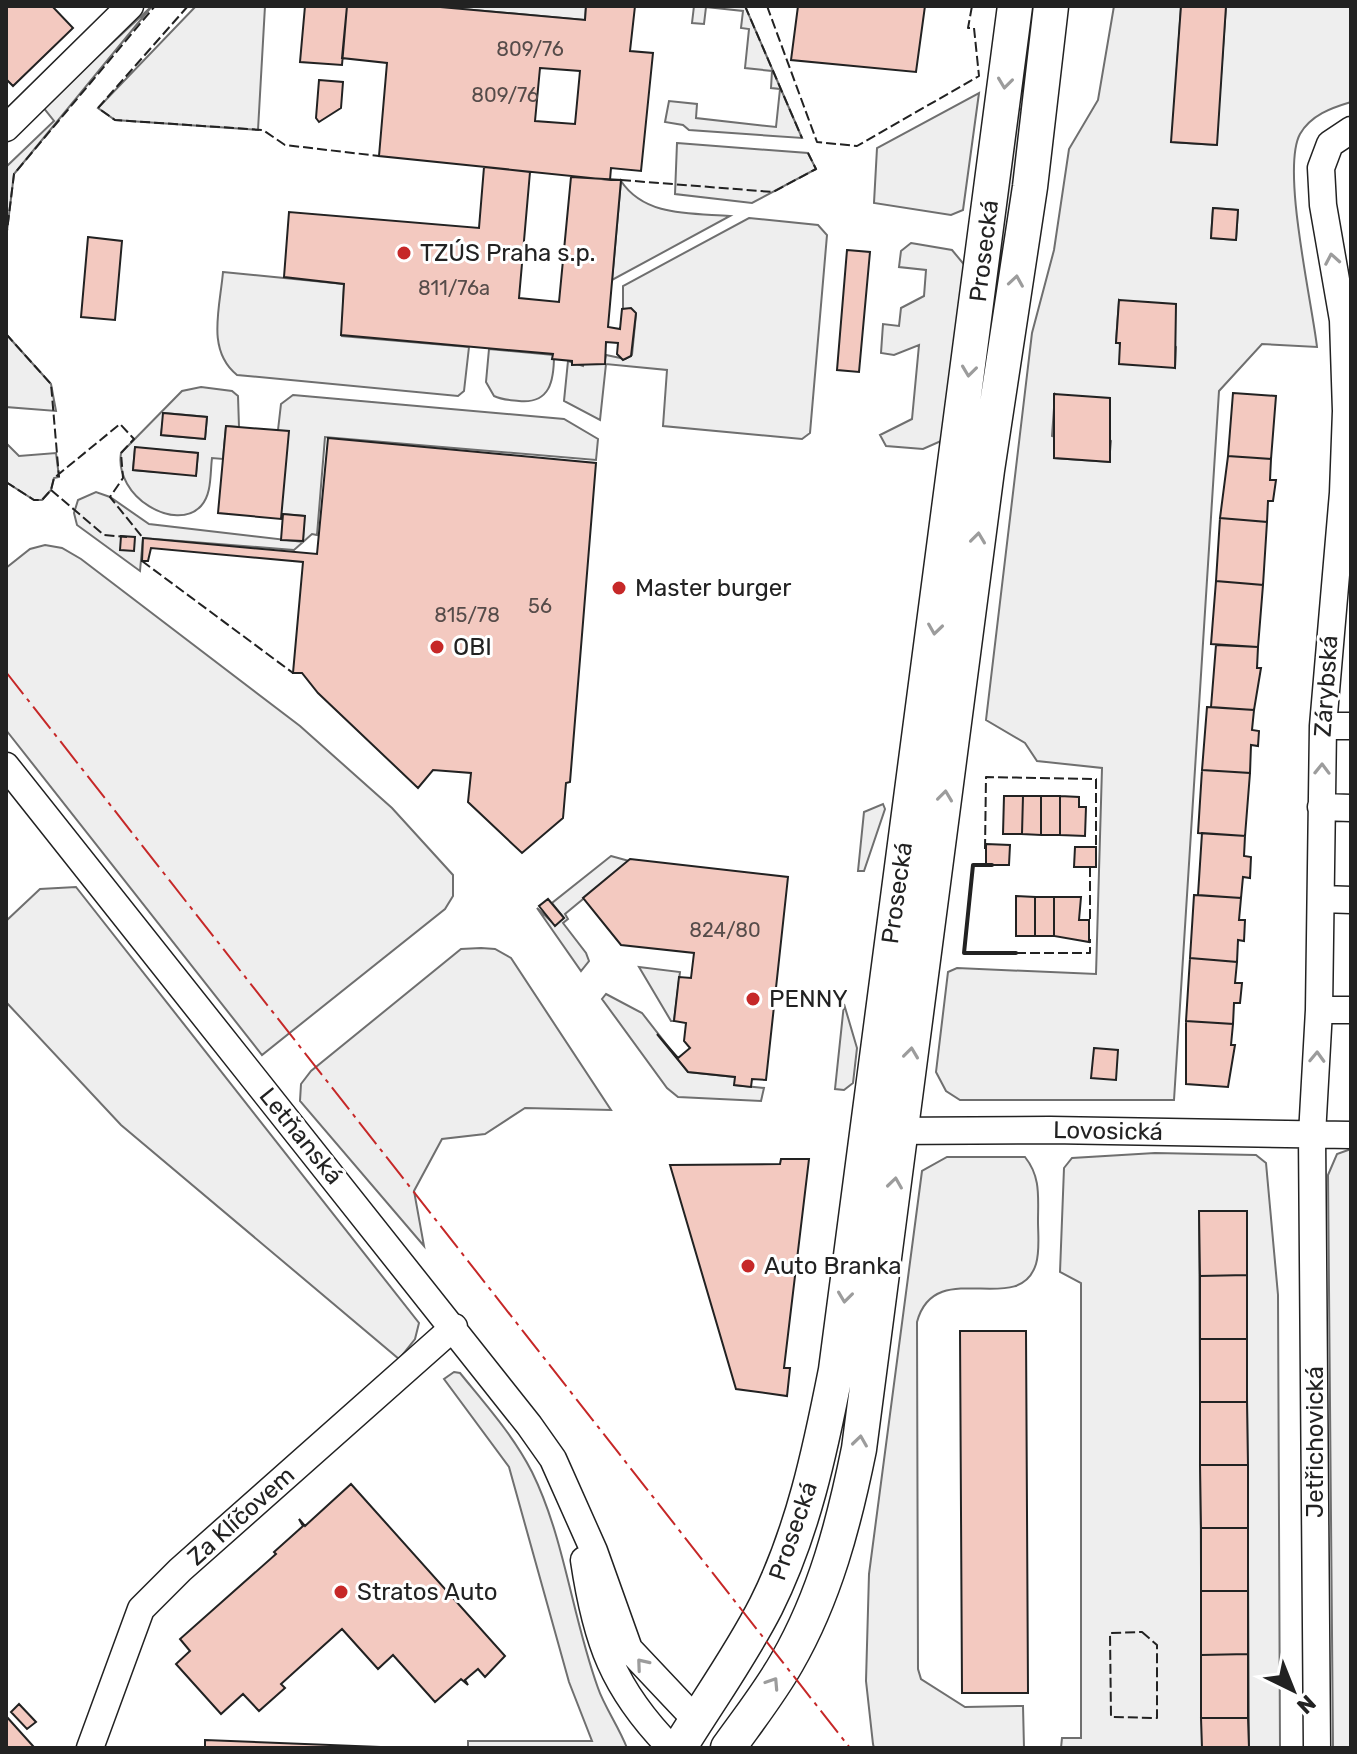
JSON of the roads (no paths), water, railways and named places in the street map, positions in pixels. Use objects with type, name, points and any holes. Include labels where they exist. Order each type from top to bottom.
[{"type":"main road","name":"Prosecká","points":[[688,1734],[766,1607],[804,1511],[836,1370],[1015,6]]},
{"type":"main road","name":"Prosecká","points":[[729,1748],[788,1661],[830,1567],[845,1519],[859,1449],[987,470],[1030,187],[1051,6]]},
{"type":"main road","points":[[688,1734],[729,1748]]},
{"type":"street","points":[[6,128],[130,6]]},
{"type":"street","name":"Zárybská","points":[[1312,1135],[1319,1010],[1323,726],[1340,630],[1348,411],[1347,320],[1323,205],[1321,168],[1340,137]]},
{"type":"street","points":[[1323,726],[1351,726]]},
{"type":"street","name":"Letňanská","points":[[6,766],[454,1327],[553,1459],[579,1517],[629,1649],[688,1734]]},
{"type":"street","points":[[1321,807],[1351,808]]},
{"type":"street","points":[[1321,899],[1351,900]]},
{"type":"street","points":[[1319,1010],[1351,1010]]},
{"type":"street","name":"Lovosická","points":[[865,1132],[1351,1135]]},
{"type":"street","name":"Jetřichovická","points":[[1312,1135],[1317,1748]]},
{"type":"street","name":"Za Klíčovem","points":[[90,1748],[141,1609],[180,1570],[454,1327]]},
{"type":"street","name":"Letňanská","points":[[579,1517],[592,1618],[624,1695],[671,1748]]},
{"type":"place","name":"TZÚS Praha s.p.","points":[[404,253]]},
{"type":"place","name":"Master burger","points":[[619,588]]},
{"type":"place","name":"OBI","points":[[437,647]]},
{"type":"place","name":"PENNY","points":[[753,999]]},
{"type":"place","name":"Auto Branka","points":[[748,1266]]},
{"type":"place","name":"Stratos Auto","points":[[341,1592]]}]
